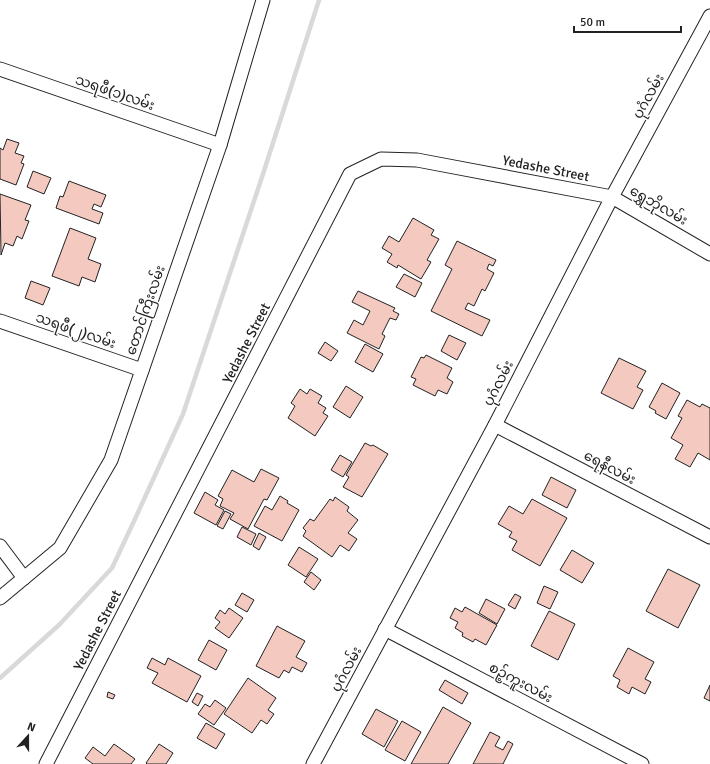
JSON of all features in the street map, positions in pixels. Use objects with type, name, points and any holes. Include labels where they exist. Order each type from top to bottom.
[{"type":"street","name":"တောင်ကြီးလမ်း","points":[[0,598],[60,548],[111,460],[220,145],[263,0]]},
{"type":"street","name":"ပုဂံလမ်း","points":[[313,764],[495,425],[612,197],[710,16]]},
{"type":"street","name":"သရဖီ(၁)လမ်း","points":[[0,69],[220,145]]},
{"type":"street","name":"Yedashe Street","points":[[46,764],[350,174],[381,159],[417,160],[612,197]]},
{"type":"street","name":"ရွှေဘိုလမ်း","points":[[612,197],[710,254]]},
{"type":"street","name":"သရဖီ(၂)လမ်း","points":[[0,321],[142,370]]},
{"type":"street","name":"ရေနီလမ်း","points":[[495,425],[710,537]]},
{"type":"street","points":[[0,546],[24,578]]},
{"type":"street","name":"စဉ့်ကူးလမ်း","points":[[385,629],[642,764]]},
{"type":"building","points":[[7,139],[19,143],[15,153],[24,156],[21,163],[24,164],[16,185],[0,179],[0,148],[3,150]]},
{"type":"building","points":[[33,171],[51,178],[44,194],[27,187]]},
{"type":"building","points":[[69,181],[106,195],[101,207],[94,204],[92,209],[103,213],[99,224],[56,208],[60,196],[63,197]]},
{"type":"building","points":[[0,194],[31,205],[25,220],[29,221],[22,239],[17,236],[13,246],[5,243],[1,255]]},
{"type":"building","points":[[413,218],[434,230],[431,235],[439,239],[427,260],[431,262],[421,279],[398,265],[397,268],[387,262],[392,254],[382,248],[389,236],[399,242]]},
{"type":"building","points":[[70,228],[96,238],[88,259],[101,264],[95,282],[82,277],[79,286],[52,276]]},
{"type":"building","points":[[457,241],[496,260],[493,266],[489,264],[487,269],[494,273],[485,291],[482,289],[474,306],[468,303],[465,309],[490,320],[482,336],[431,311],[452,269],[445,265]]},
{"type":"building","points":[[404,274],[422,283],[415,297],[396,287]]},
{"type":"building","points":[[31,281],[50,288],[43,305],[25,298]]},
{"type":"building","points":[[358,291],[395,308],[393,311],[399,314],[396,320],[390,318],[382,334],[385,336],[379,349],[347,333],[354,320],[363,325],[370,311],[352,302]]},
{"type":"building","points":[[449,335],[466,343],[457,360],[441,351]]},
{"type":"building","points":[[325,342],[338,351],[331,361],[318,353]]},
{"type":"building","points":[[365,344],[383,354],[373,372],[355,362]]},
{"type":"building","points":[[426,355],[452,368],[447,378],[453,382],[447,394],[438,390],[435,396],[413,385],[416,379],[411,377],[421,357],[424,358]]},
{"type":"building","points":[[619,358],[646,371],[637,387],[643,390],[633,409],[601,393]]},
{"type":"building","points":[[662,383],[680,393],[666,419],[655,413],[656,411],[649,407]]},
{"type":"building","points":[[346,386],[363,397],[350,418],[333,407]]},
{"type":"building","points":[[300,389],[307,394],[310,389],[322,396],[318,403],[326,408],[323,413],[328,416],[315,436],[288,418],[295,406],[291,403]]},
{"type":"building","points":[[687,400],[700,407],[702,404],[710,408],[710,460],[698,453],[690,467],[675,459],[683,445],[671,438],[682,418],[678,416]]},
{"type":"building","points":[[365,443],[371,446],[373,445],[388,454],[362,497],[343,487],[349,477],[346,475]]},
{"type":"building","points":[[340,455],[352,462],[343,477],[331,470]]},
{"type":"building","points":[[261,469],[279,478],[267,500],[264,499],[248,529],[230,519],[234,513],[220,506],[223,499],[218,496],[232,470],[254,482]]},
{"type":"building","points":[[551,477],[576,490],[567,508],[542,495]]},
{"type":"building","points":[[205,492],[218,500],[215,505],[224,510],[216,525],[194,513]]},
{"type":"building","points":[[280,496],[288,501],[287,503],[299,510],[282,541],[254,526],[265,506],[272,510]]},
{"type":"building","points":[[335,497],[349,507],[347,511],[358,520],[348,533],[357,539],[349,551],[340,545],[332,557],[303,536],[306,531],[303,528],[310,519],[314,521],[330,499],[333,501]]},
{"type":"building","points":[[532,499],[567,518],[540,566],[512,550],[517,541],[509,537],[512,532],[498,524],[509,506],[523,514]]},
{"type":"building","points":[[225,511],[231,514],[223,529],[217,526]]},
{"type":"building","points":[[242,527],[256,534],[251,545],[237,537]]},
{"type":"building","points":[[259,533],[266,537],[259,550],[253,546]]},
{"type":"building","points":[[299,547],[318,559],[306,577],[288,565]]},
{"type":"building","points":[[572,550],[594,563],[582,583],[560,570]]},
{"type":"building","points":[[668,569],[700,585],[678,628],[646,611]]},
{"type":"building","points":[[311,572],[321,580],[314,590],[304,582]]},
{"type":"building","points":[[544,586],[558,592],[550,609],[537,603]]},
{"type":"building","points":[[242,593],[254,600],[247,612],[235,605]]},
{"type":"building","points":[[515,594],[521,597],[515,609],[508,605]]},
{"type":"building","points":[[486,599],[505,609],[497,624],[479,613]]},
{"type":"building","points":[[465,607],[497,625],[486,645],[475,639],[473,642],[462,636],[463,633],[455,628],[458,622],[450,618],[455,608],[462,612]]},
{"type":"building","points":[[229,608],[243,618],[229,638],[215,628],[220,622],[215,618],[220,610],[225,614]]},
{"type":"building","points":[[549,611],[575,624],[558,660],[531,646]]},
{"type":"building","points":[[277,626],[305,641],[296,657],[307,663],[302,672],[292,667],[289,673],[284,670],[279,678],[256,666]]},
{"type":"building","points":[[209,640],[227,650],[216,670],[198,660]]},
{"type":"building","points":[[628,648],[654,662],[645,679],[651,682],[645,694],[632,687],[629,694],[617,687],[620,680],[613,676]]},
{"type":"building","points":[[152,658],[165,665],[168,658],[201,676],[187,702],[152,683],[158,673],[147,668]]},
{"type":"building","points":[[248,678],[276,698],[268,710],[274,714],[267,724],[261,720],[252,733],[224,714]]},
{"type":"building","points":[[445,680],[468,693],[462,704],[439,690]]},
{"type":"building","points":[[710,685],[710,701],[704,698]]},
{"type":"building","points":[[108,692],[115,695],[113,699],[107,697]]},
{"type":"building","points":[[197,693],[203,696],[198,706],[192,702]]},
{"type":"building","points":[[215,700],[226,708],[214,725],[198,714],[205,704],[210,707]]},
{"type":"building","points":[[443,707],[471,723],[448,764],[411,764]]},
{"type":"building","points":[[376,709],[398,721],[384,747],[362,734]]},
{"type":"building","points":[[402,721],[421,732],[405,761],[385,750]]},
{"type":"building","points":[[206,723],[225,734],[216,749],[197,738]]},
{"type":"building","points":[[490,732],[500,737],[495,746],[503,750],[508,741],[513,744],[503,764],[473,764]]},
{"type":"building","points":[[114,744],[135,759],[131,764],[93,764],[85,758],[93,747],[105,756]]},
{"type":"building","points":[[159,744],[173,753],[166,764],[147,764],[146,763]]},
{"type":"waterway","points":[[0,678],[59,625],[112,568],[183,414],[319,0]]}]
